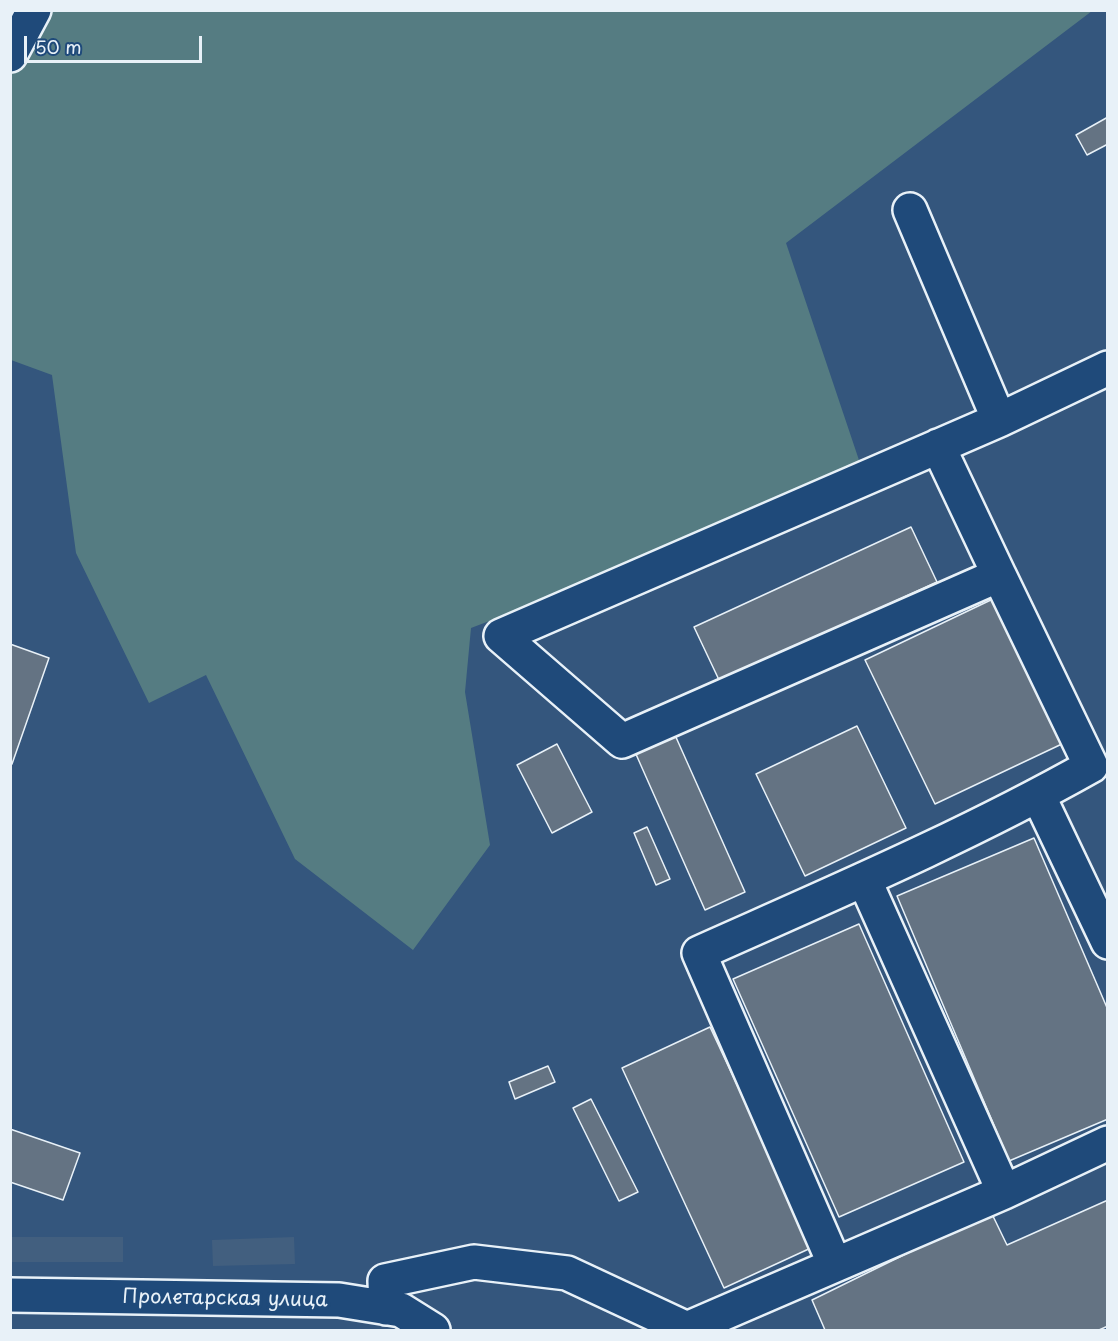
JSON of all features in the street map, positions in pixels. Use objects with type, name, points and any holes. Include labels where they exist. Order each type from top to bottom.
[{"type":"street","points":[[10,55],[34,10]]},
{"type":"street","points":[[910,210],[999,420]]},
{"type":"street","points":[[999,575],[622,741],[501,636],[999,420],[1107,368]]},
{"type":"street","points":[[835,1265],[699,953],[864,879],[1038,795],[1099,761],[999,575],[938,446]]},
{"type":"street","points":[[1038,795],[1107,942]]},
{"type":"street","points":[[864,879],[1005,1192]]},
{"type":"street","points":[[386,1294],[474,1262],[567,1272],[687,1329],[1005,1192],[1107,1143]]},
{"type":"street","name":"Пролетарская улица","points":[[10,1295],[339,1300],[386,1294],[401,1310],[433,1330]]},
{"type":"shaded area","points":[[11,1237],[123,1237],[123,1262],[11,1262]]},
{"type":"shaded area","points":[[294,1237],[295,1264],[213,1266],[212,1240]]},
{"type":"green space","points":[[10,11],[1092,11],[786,243],[865,478],[471,628],[465,692],[490,845],[413,950],[295,859],[206,675],[149,703],[76,553],[52,375],[11,360]]},
{"type":"building","points":[[1108,117],[1108,144],[1087,155],[1076,135]]},
{"type":"building","points":[[911,527],[937,582],[720,682],[694,627]]},
{"type":"building","points":[[995,598],[1064,743],[935,804],[865,660]]},
{"type":"building","points":[[10,644],[49,658],[12,764],[10,764]]},
{"type":"building","points":[[857,726],[906,828],[805,876],[756,774]]},
{"type":"building","points":[[675,735],[745,892],[705,910],[635,752]]},
{"type":"building","points":[[557,744],[592,812],[552,833],[517,765]]},
{"type":"building","points":[[647,827],[670,879],[656,885],[634,833]]},
{"type":"building","points":[[1034,838],[1108,1010],[1108,1119],[1009,1161],[897,896]]},
{"type":"building","points":[[859,924],[964,1162],[839,1217],[733,979]]},
{"type":"building","points":[[710,1027],[813,1247],[724,1288],[622,1068]]},
{"type":"building","points":[[548,1066],[555,1082],[515,1099],[509,1082]]},
{"type":"building","points":[[591,1099],[638,1192],[619,1201],[573,1108]]},
{"type":"building","points":[[10,1129],[80,1153],[63,1200],[10,1182]]},
{"type":"building","points":[[1108,1200],[1108,1326],[1099,1330],[825,1330],[812,1300],[991,1212],[1007,1245]]}]
